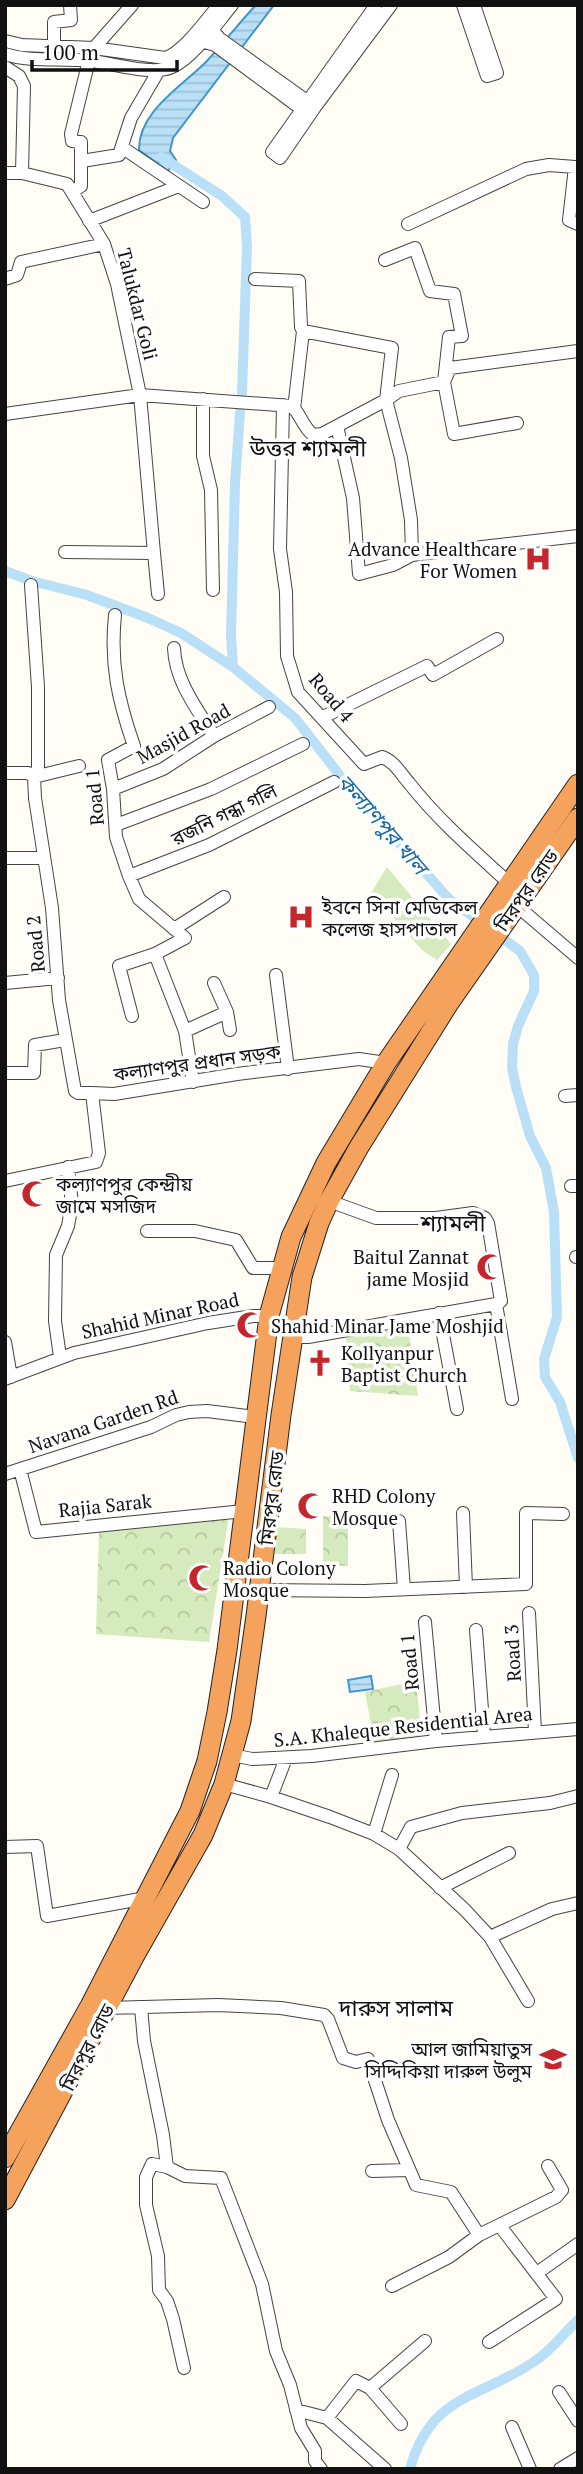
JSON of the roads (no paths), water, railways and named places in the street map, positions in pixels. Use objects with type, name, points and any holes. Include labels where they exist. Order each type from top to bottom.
[{"type":"highway","name":"মিরপুর রোড","points":[[507,908],[509,883],[578,784]]},
{"type":"highway","name":"মিরপুর রোড","points":[[5,2158],[86,2013],[190,1811],[201,1783],[227,1650],[269,1316],[281,1268],[296,1226],[326,1163],[386,1063],[507,908],[575,828]]},
{"type":"highway","name":"মিরপুর রোড","points":[[5,2200],[106,2008],[203,1835],[224,1784],[241,1721],[302,1277],[329,1201],[375,1120],[449,1003],[478,946]]},
{"type":"highway","points":[[209,1748],[232,1755]]},
{"type":"street","points":[[54,46],[54,22],[71,20],[70,5]]},
{"type":"street","points":[[5,173],[22,173],[67,184],[72,192],[81,186],[81,142],[72,141],[71,134],[92,54],[132,5]]},
{"type":"street","points":[[173,61],[219,5]]},
{"type":"street","points":[[215,38],[232,5]]},
{"type":"street","points":[[308,108],[376,5]]},
{"type":"street","points":[[308,108],[391,5]]},
{"type":"street","points":[[463,5],[487,76],[496,73],[474,5]]},
{"type":"street","points":[[5,41],[22,45],[54,46],[154,65],[173,61],[201,41],[215,38]]},
{"type":"street","points":[[215,38],[308,108]]},
{"type":"street","points":[[5,54],[26,58],[92,54]]},
{"type":"street","points":[[82,161],[119,155],[131,118],[154,65]]},
{"type":"street","points":[[5,67],[19,76],[24,86],[22,173]]},
{"type":"street","points":[[123,148],[203,202]]},
{"type":"street","points":[[408,224],[526,169],[549,165],[576,167],[569,220],[578,224]]},
{"type":"street","points":[[89,221],[179,186]]},
{"type":"street","name":"Talukdar Goli","points":[[72,192],[104,244],[117,284],[140,395],[158,594]]},
{"type":"street","points":[[5,279],[17,275],[21,262],[104,244]]},
{"type":"street","points":[[385,261],[415,248],[430,291],[454,294],[462,336],[449,337],[444,382],[454,434],[517,424]]},
{"type":"street","name":"Road 4","points":[[255,279],[299,281],[303,331],[288,407],[280,549],[286,592],[287,656],[298,692],[364,764],[382,757],[394,765],[421,799],[455,834],[509,883]]},
{"type":"street","points":[[303,331],[392,348],[386,400],[401,458],[411,520],[412,555]]},
{"type":"street","points":[[444,382],[450,368],[578,351]]},
{"type":"street","points":[[5,414],[140,395],[222,400],[288,407],[313,435],[322,434],[399,391],[444,382]]},
{"type":"street","points":[[202,399],[203,456],[211,490],[213,590]]},
{"type":"street","points":[[337,426],[353,498],[359,575],[393,565],[412,555],[578,536]]},
{"type":"street","points":[[65,552],[155,553]]},
{"type":"street","name":"Road 2","points":[[31,585],[38,688],[38,768],[34,777],[34,798],[52,908],[59,1000],[75,1091],[92,1093]]},
{"type":"street","name":"Road 1","points":[[115,615],[112,646],[114,674],[124,719],[134,746],[108,760],[114,789],[116,837],[139,899],[175,930]]},
{"type":"street","points":[[323,717],[427,666],[433,675],[497,639]]},
{"type":"street","points":[[174,648],[181,680],[214,736]]},
{"type":"street","name":"Masjid Road","points":[[114,789],[163,769],[214,736],[269,707]]},
{"type":"street","points":[[116,825],[211,789],[303,744]]},
{"type":"street","points":[[5,773],[28,773],[34,777],[79,766]]},
{"type":"street","name":"রজনি গন্ধা গলি","points":[[129,876],[209,845],[334,782]]},
{"type":"street","points":[[5,858],[42,858]]},
{"type":"street","points":[[132,1016],[119,966],[155,954],[185,938],[175,930],[224,897]]},
{"type":"street","points":[[507,908],[578,958]]},
{"type":"street","points":[[155,954],[185,1031],[193,1082]]},
{"type":"street","points":[[276,975],[288,1069]]},
{"type":"street","points":[[5,983],[58,978]]},
{"type":"street","points":[[214,983],[227,1012],[230,1030]]},
{"type":"street","points":[[185,1031],[227,1012]]},
{"type":"street","points":[[5,1073],[34,1073],[35,1045],[65,1040]]},
{"type":"street","name":"কল্যাণপুর প্রধান সড়ক","points":[[5,1181],[96,1162],[99,1159],[92,1093],[114,1094],[237,1074],[359,1059],[386,1063]]},
{"type":"street","name":"Shahid Minar Road","points":[[60,1357],[55,1321],[56,1255],[68,1226],[72,1204],[68,1167]]},
{"type":"street","points":[[292,1337],[308,1337],[496,1304],[501,1300],[488,1223],[480,1214],[436,1218],[376,1218],[329,1201]]},
{"type":"street","points":[[148,1231],[195,1231],[236,1240],[253,1268],[281,1268]]},
{"type":"street","points":[[496,1304],[512,1399]]},
{"type":"street","points":[[439,1313],[457,1409]]},
{"type":"street","name":"Shahid Minar Road","points":[[8,1378],[60,1357],[208,1323],[269,1316]]},
{"type":"street","points":[[5,1342],[8,1378]]},
{"type":"street","name":"Navana Garden Rd","points":[[5,1474],[189,1412],[207,1410],[255,1416]]},
{"type":"street","name":"Rajia Sarak","points":[[20,1469],[36,1532],[244,1511]]},
{"type":"street","points":[[463,1513],[466,1587]]},
{"type":"street","points":[[259,1590],[365,1591],[526,1584],[526,1513],[563,1514]]},
{"type":"street","points":[[399,1521],[404,1589]]},
{"type":"street","name":"Road 3","points":[[529,1613],[535,1732]]},
{"type":"street","name":"Road 1","points":[[425,1622],[436,1741]]},
{"type":"street","points":[[476,1630],[484,1736]]},
{"type":"street","name":"S.A. Khaleque Residential Area","points":[[232,1755],[252,1759],[286,1758],[484,1736],[578,1729]]},
{"type":"street","points":[[271,1797],[286,1758]]},
{"type":"street","points":[[374,1834],[392,1775]]},
{"type":"street","points":[[224,1784],[271,1797],[374,1834],[399,1849],[490,1937],[528,2001]]},
{"type":"street","points":[[399,1849],[411,1827],[461,1813],[550,1803],[578,1796]]},
{"type":"street","points":[[5,1847],[37,1846],[47,1916],[146,1898]]},
{"type":"street","points":[[440,1888],[509,1853]]},
{"type":"street","points":[[490,1937],[552,1909],[578,1903]]},
{"type":"street","points":[[106,2008],[244,2006],[281,2008],[324,2015],[343,2058],[356,2062],[368,2059],[416,2185],[451,2192],[479,2235]]},
{"type":"street","points":[[141,2007],[144,2041],[167,2167]]},
{"type":"street","points":[[184,2368],[173,2319],[167,2301],[159,2290],[158,2256],[146,2205],[146,2177],[152,2165],[167,2167],[185,2176],[221,2178],[262,2284],[276,2351],[301,2428],[315,2451],[315,2461],[321,2469]]},
{"type":"street","points":[[392,2286],[449,2257],[479,2235],[555,2197],[562,2190],[548,2166]]},
{"type":"street","points":[[372,2171],[410,2170]]},
{"type":"street","points":[[489,2342],[556,2299],[500,2226]]},
{"type":"street","points":[[537,2273],[578,2245]]},
{"type":"street","points":[[370,2388],[425,2342]]},
{"type":"street","points":[[327,2418],[356,2381],[370,2388],[401,2424]]},
{"type":"street","points":[[559,2392],[578,2421]]},
{"type":"street","points":[[296,2410],[327,2418],[385,2469]]},
{"type":"street","points":[[512,2427],[530,2469]]},
{"type":"street","points":[[560,2469],[578,2458]]},
{"type":"water","points":[[256,5],[274,5],[173,138],[170,151],[176,160],[168,171],[139,150],[146,124],[163,101],[206,62]]},
{"type":"water","points":[[371,1676],[373,1689],[350,1692],[348,1680]]},
{"type":"waterway","name":"কল্যাণপুর খাল","points":[[161,157],[222,196],[245,217],[247,247],[242,393]]},
{"type":"waterway","points":[[233,667],[231,635],[235,483],[240,412]]},
{"type":"waterway","name":"কল্যাণপুর খাল","points":[[5,571],[87,595],[148,618],[181,633],[233,667],[295,718],[349,787],[449,899],[520,951],[534,975],[534,991],[518,1026],[513,1044],[512,1068],[530,1136],[546,1168],[554,1212],[557,1317],[544,1359],[545,1377],[560,1402],[578,1458]]},
{"type":"waterway","name":"কল্যাণপুর খাল","points":[[410,2469],[419,2444],[444,2411],[541,2357],[578,2320]]},
{"type":"place","name":"Advance Healthcare For Women","points":[[538,559]]},
{"type":"place","name":"ইবনে সিনা মেডিকেল কলেজ হাসপাতাল","points":[[301,917]]},
{"type":"place","name":"কল্যাণপুর কেন্দ্রীয় জামে মসজিদ","points":[[35,1194]]},
{"type":"place","name":"Baitul Zannat jame Mosjid","points":[[490,1267]]},
{"type":"place","name":"Shahid Minar Jame Moshjid","points":[[250,1325]]},
{"type":"place","name":"Kollyanpur Baptist Church","points":[[320,1363]]},
{"type":"place","name":"RHD Colony Mosque","points":[[311,1506]]},
{"type":"place","name":"Radio Colony Mosque","points":[[202,1578]]},
{"type":"place","name":"আল জামিয়াতুস সিদ্দিকিয়া দারুল উলুম","points":[[553,2059]]},
{"type":"district","name":"উত্তর শ্যামলী","points":[[308,447]]},
{"type":"district","name":"শ্যামলী","points":[[453,1222]]},
{"type":"district","name":"দারুস সালাম","points":[[396,2007]]}]
